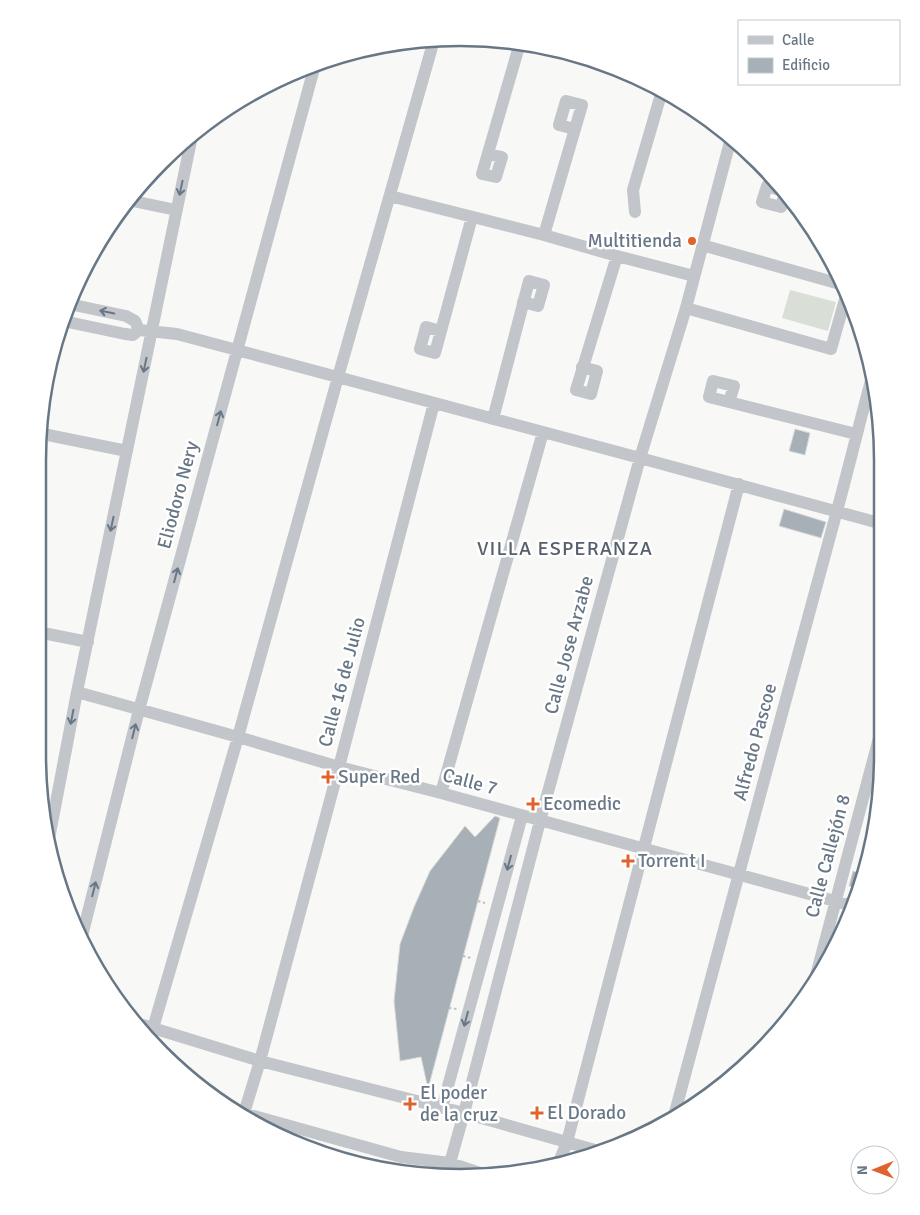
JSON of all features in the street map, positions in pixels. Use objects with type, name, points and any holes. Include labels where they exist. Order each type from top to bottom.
[{"type":"street","points":[[149,1029],[238,737],[432,47]]},
{"type":"street","points":[[488,154],[518,51]]},
{"type":"street","name":"Eliodoro Nery","points":[[84,927],[139,710],[312,74]]},
{"type":"street","points":[[635,212],[633,190],[660,98]]},
{"type":"street","points":[[544,235],[575,129]]},
{"type":"street","name":"Calle Jose Arzabe","points":[[450,1163],[540,821],[640,458],[686,308],[729,146]]},
{"type":"street","points":[[52,821],[127,451],[145,330],[176,210],[190,147]]},
{"type":"street","points":[[390,196],[694,276]]},
{"type":"street","points":[[137,202],[176,210]]},
{"type":"street","points":[[441,331],[472,217]]},
{"type":"street","points":[[702,245],[833,282]]},
{"type":"street","points":[[582,367],[617,256]]},
{"type":"street","points":[[493,419],[523,302]]},
{"type":"street","points":[[686,308],[831,349],[843,305]]},
{"type":"street","points":[[77,306],[126,316],[145,330]]},
{"type":"street","points":[[69,323],[133,335],[145,330],[177,334],[874,522]]},
{"type":"street","name":"Alfredo Pascoe","points":[[676,1107],[868,392]]},
{"type":"street","points":[[730,402],[856,434]]},
{"type":"street","name":"Calle 16 de Julio","points":[[244,1107],[260,1061],[434,403]]},
{"type":"street","points":[[441,793],[543,432]]},
{"type":"street","points":[[47,435],[127,451]]},
{"type":"street","points":[[561,1156],[567,1142],[739,484]]},
{"type":"street","points":[[46,634],[88,642]]},
{"type":"street","name":"Calle 7","points":[[77,692],[238,737],[339,768],[441,793],[846,904]]},
{"type":"street","name":"Calle Callejón 8","points":[[821,957],[874,757]]},
{"type":"street","points":[[442,1108],[522,816]]},
{"type":"street","points":[[151,1031],[589,1148]]},
{"type":"street","points":[[261,1117],[400,1157],[450,1163],[467,1169]]},
{"type":"shaded area","points":[[790,290],[836,302],[828,331],[782,318]]},
{"type":"building","points":[[795,429],[810,433],[805,455],[789,451]]},
{"type":"building","points":[[784,509],[826,522],[821,538],[779,526]]},
{"type":"building","points":[[495,816],[500,818],[428,1089],[421,1057],[400,1061],[394,1001],[400,944],[430,871],[465,826],[475,837]]},
{"type":"building","points":[[853,871],[857,872],[852,887],[849,886]]},
{"type":"place","name":"Multitienda","points":[[692,241]]},
{"type":"place","name":"Super Red","points":[[328,777]]},
{"type":"place","name":"Ecomedic","points":[[533,804]]},
{"type":"place","name":"Torrent I","points":[[628,861]]},
{"type":"place","name":"El poder de la cruz","points":[[410,1104]]},
{"type":"place","name":"El Dorado","points":[[537,1113]]},
{"type":"district","name":"VILLA ESPERANZA","points":[[565,548]]}]
